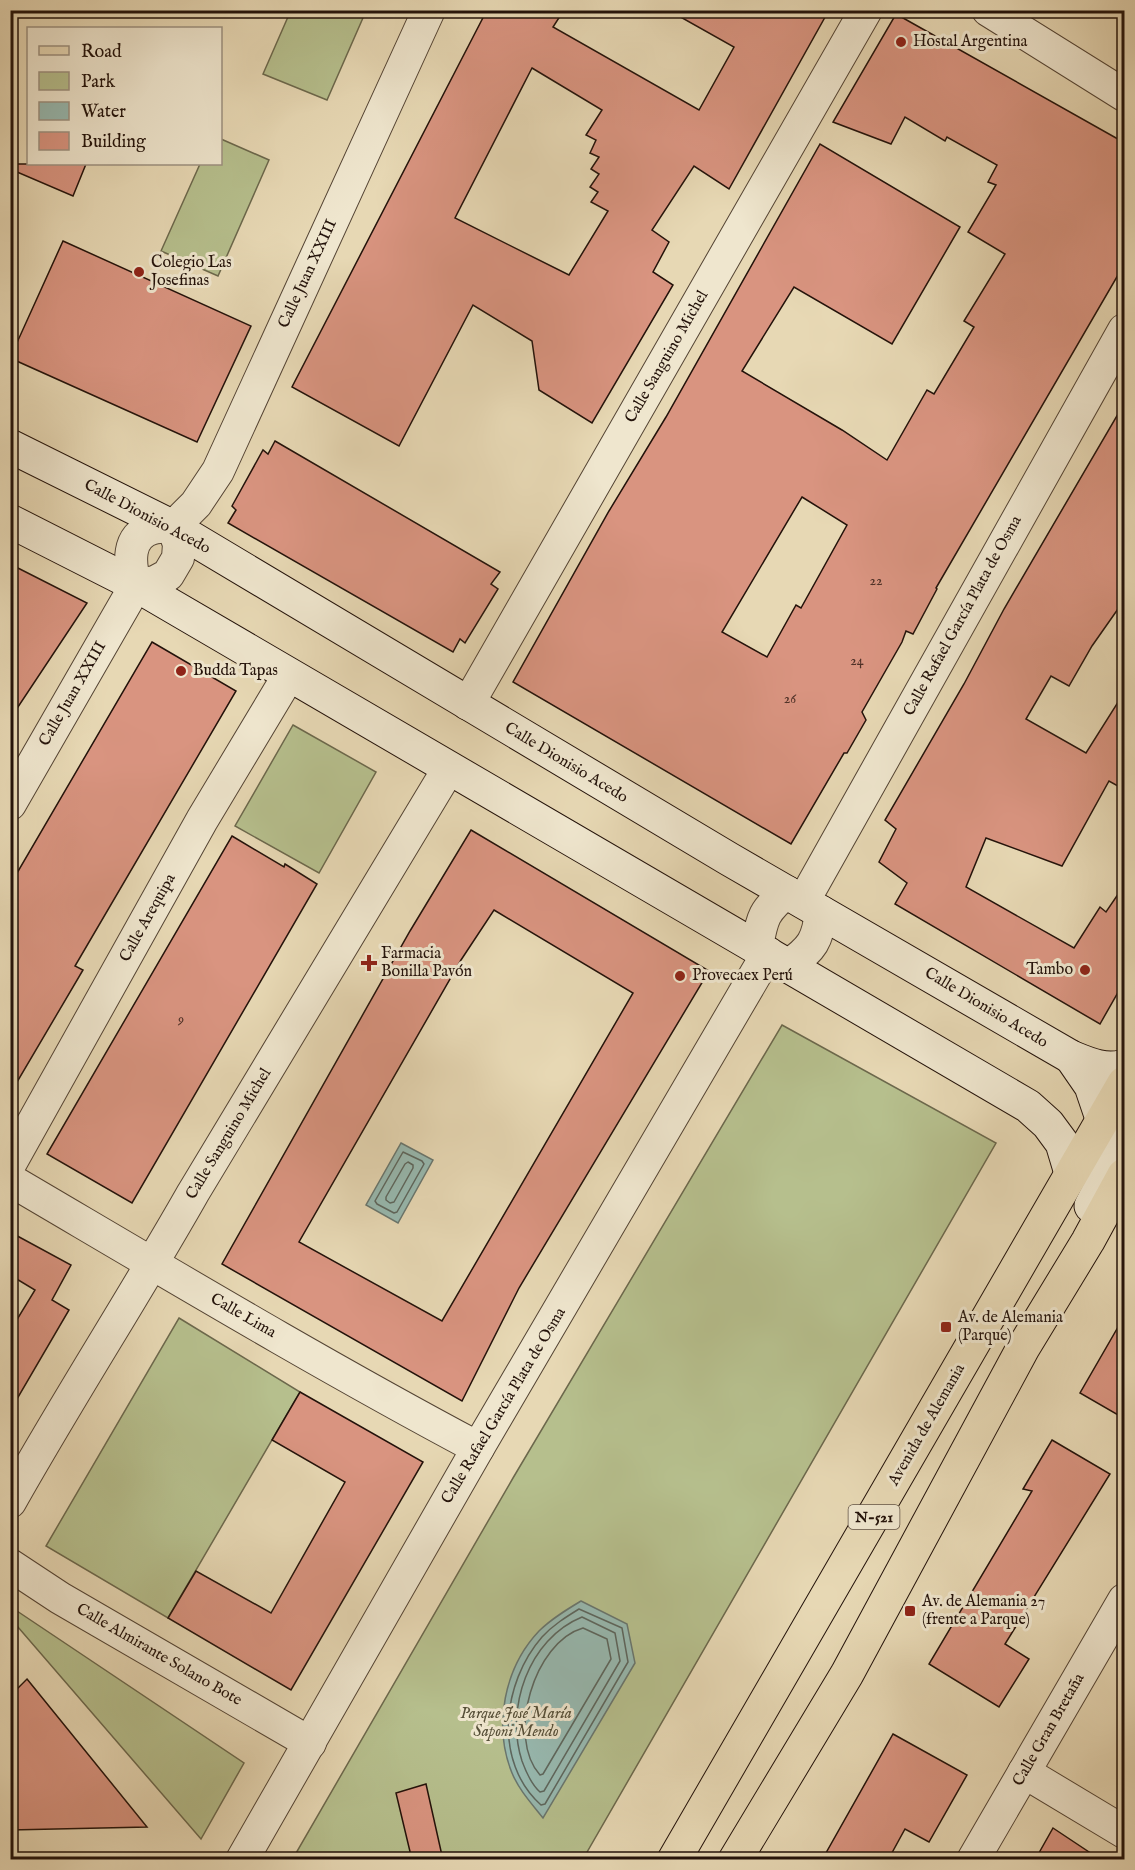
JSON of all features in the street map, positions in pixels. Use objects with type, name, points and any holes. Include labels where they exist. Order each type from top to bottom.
[{"type":"main road","name":"Calle Dionisio Acedo","points":[[10,446],[172,527],[468,704],[1071,1057],[1097,1067],[1125,1066]]},
{"type":"main road","points":[[10,521],[136,585],[1028,1106],[1075,1125],[1114,1118]]},
{"type":"main road","points":[[1023,1348],[1075,1236],[1112,1165],[1111,1145],[1114,1118],[1071,1057]]},
{"type":"main road","name":"Avenida de Alemania","points":[[675,1860],[1071,1173],[1114,1118],[1125,1083]]},
{"type":"main road","points":[[1028,1106],[1048,1124],[1062,1143],[1071,1173]]},
{"type":"main road","name":"N-521","points":[[735,1860],[847,1674],[1023,1348],[1125,1175]]},
{"type":"street","name":"Calle Juan XXIII","points":[[172,527],[196,504],[218,471],[429,10]]},
{"type":"street","name":"Calle Sanguino Michel","points":[[468,704],[866,10]]},
{"type":"street","points":[[988,10],[1125,95]]},
{"type":"street","name":"Calle Rafael García Plata de Osma","points":[[804,902],[831,850],[1125,330]]},
{"type":"street","points":[[136,585],[155,582],[168,575],[178,558],[179,544],[172,527]]},
{"type":"street","name":"Calle Juan XXIII","points":[[10,804],[136,585]]},
{"type":"street","name":"Calle Arequipa","points":[[10,1164],[202,820],[289,675]]},
{"type":"street","name":"Calle Sanguino Michel","points":[[10,1502],[449,768]]},
{"type":"street","points":[[804,902],[818,933],[807,953],[772,955],[762,923],[771,905],[804,902]]},
{"type":"street","name":"Calle Rafael García Plata de Osma","points":[[242,1860],[478,1448],[772,955]]},
{"type":"street","name":"Calle Lima","points":[[10,1180],[152,1265],[406,1410],[478,1448]]},
{"type":"street","name":"Calle Almirante Solano Bote","points":[[10,1566],[60,1598],[309,1743]]},
{"type":"street","name":"Calle Gran Bretaña","points":[[973,1860],[1125,1600]]},
{"type":"street","points":[[1024,1772],[1125,1832]]},
{"type":"green space","points":[[291,10],[366,11],[327,100],[263,74]]},
{"type":"green space","points":[[222,139],[269,160],[218,276],[161,251],[200,165],[222,165]]},
{"type":"green space","points":[[293,725],[376,772],[319,873],[235,826]]},
{"type":"green space","name":"Parque José María Saponi Mendo","points":[[782,1025],[996,1143],[583,1859],[292,1860],[513,1478]]},
{"type":"green space","points":[[179,1318],[300,1392],[168,1618],[46,1546]]},
{"type":"green space","points":[[17,1611],[244,1763],[201,1839],[11,1619],[11,1613]]},
{"type":"water","points":[[401,1143],[433,1160],[398,1223],[366,1205]]},
{"type":"water","points":[[581,1601],[627,1624],[635,1663],[543,1818],[518,1785],[506,1755],[503,1736],[505,1698],[517,1662],[527,1646],[539,1631]]},
{"type":"building","points":[[487,10],[564,10],[553,27],[699,110],[734,47],[668,10],[829,10],[729,189],[694,166],[652,230],[669,242],[653,272],[673,285],[592,423],[539,390],[532,341],[473,305],[399,446],[292,387]],"holes":[[[532,68],[602,110],[586,135],[596,140],[590,153],[599,157],[591,169],[599,174],[590,187],[598,192],[591,202],[608,211],[569,275],[455,218]]]},
{"type":"building","points":[[896,14],[1125,143],[1125,263],[936,588],[913,634],[906,631],[862,712],[866,720],[791,844],[513,682],[820,144],[960,227],[892,344],[794,287],[742,371],[842,430],[887,460],[927,390],[934,394],[974,327],[964,321],[1005,254],[968,232],[996,185],[988,182],[997,165],[947,137],[945,141],[905,117],[891,144],[833,122]],"holes":[[[802,497],[847,525],[801,608],[796,605],[767,657],[722,632]]]},
{"type":"building","points":[[10,164],[86,165],[73,196],[10,169]]},
{"type":"building","points":[[63,241],[251,326],[197,442],[10,358]]},
{"type":"building","points":[[1125,402],[1125,599],[1092,646],[1069,686],[1051,676],[1026,719],[1086,753],[1125,691],[1125,790],[1109,781],[1062,866],[986,838],[966,887],[1074,948],[1100,907],[1106,912],[1125,884],[1125,980],[1100,1024],[895,904],[907,883],[879,862],[896,829],[885,820],[964,684],[1004,609]]},
{"type":"building","points":[[275,441],[500,572],[491,584],[498,589],[465,643],[460,639],[453,652],[228,523],[236,510],[232,506],[263,450],[268,454]]},
{"type":"building","points":[[10,564],[87,603],[10,719]]},
{"type":"building","points":[[152,642],[236,691],[75,966],[83,970],[10,1094],[10,885]]},
{"type":"building","points":[[471,830],[709,971],[519,1288],[462,1401],[222,1264],[410,931]],"holes":[[[494,910],[633,993],[442,1321],[299,1242],[461,960]]]},
{"type":"building","points":[[232,836],[317,884],[132,1203],[47,1154]]},
{"type":"building","points":[[10,1232],[71,1265],[52,1300],[69,1310],[10,1411],[10,1331],[35,1290],[10,1275]]},
{"type":"building","points":[[1125,1315],[1125,1419],[1080,1393]]},
{"type":"building","points":[[300,1392],[423,1462],[291,1690],[168,1618],[196,1571],[271,1613],[345,1482],[272,1440]]},
{"type":"building","points":[[1052,1440],[1110,1474],[1005,1644],[1029,1659],[999,1707],[929,1664],[1032,1491],[1023,1489]]},
{"type":"building","points":[[27,1679],[147,1827],[10,1830],[10,1696]]},
{"type":"building","points":[[893,1734],[967,1775],[929,1842],[905,1829],[888,1860],[822,1860]]},
{"type":"building","points":[[426,1784],[443,1860],[412,1860],[396,1793]]},
{"type":"building","points":[[1053,1828],[1101,1860],[1035,1860]]},
{"type":"place","name":"Hostal Argentina","points":[[901,42]]},
{"type":"place","name":"Colegio Las Josefinas","points":[[139,272]]},
{"type":"place","name":"Budda Tapas","points":[[181,671]]},
{"type":"place","name":"Farmacia Bonilla Pavón","points":[[369,963]]},
{"type":"place","name":"Tambo","points":[[1085,970]]},
{"type":"place","name":"Provecaex Perú","points":[[680,976]]},
{"type":"place","name":"Av. de Alemania (Parque)","points":[[946,1327]]},
{"type":"place","name":"Av. de Alemania 27 (frente a Parque)","points":[[910,1611]]}]
